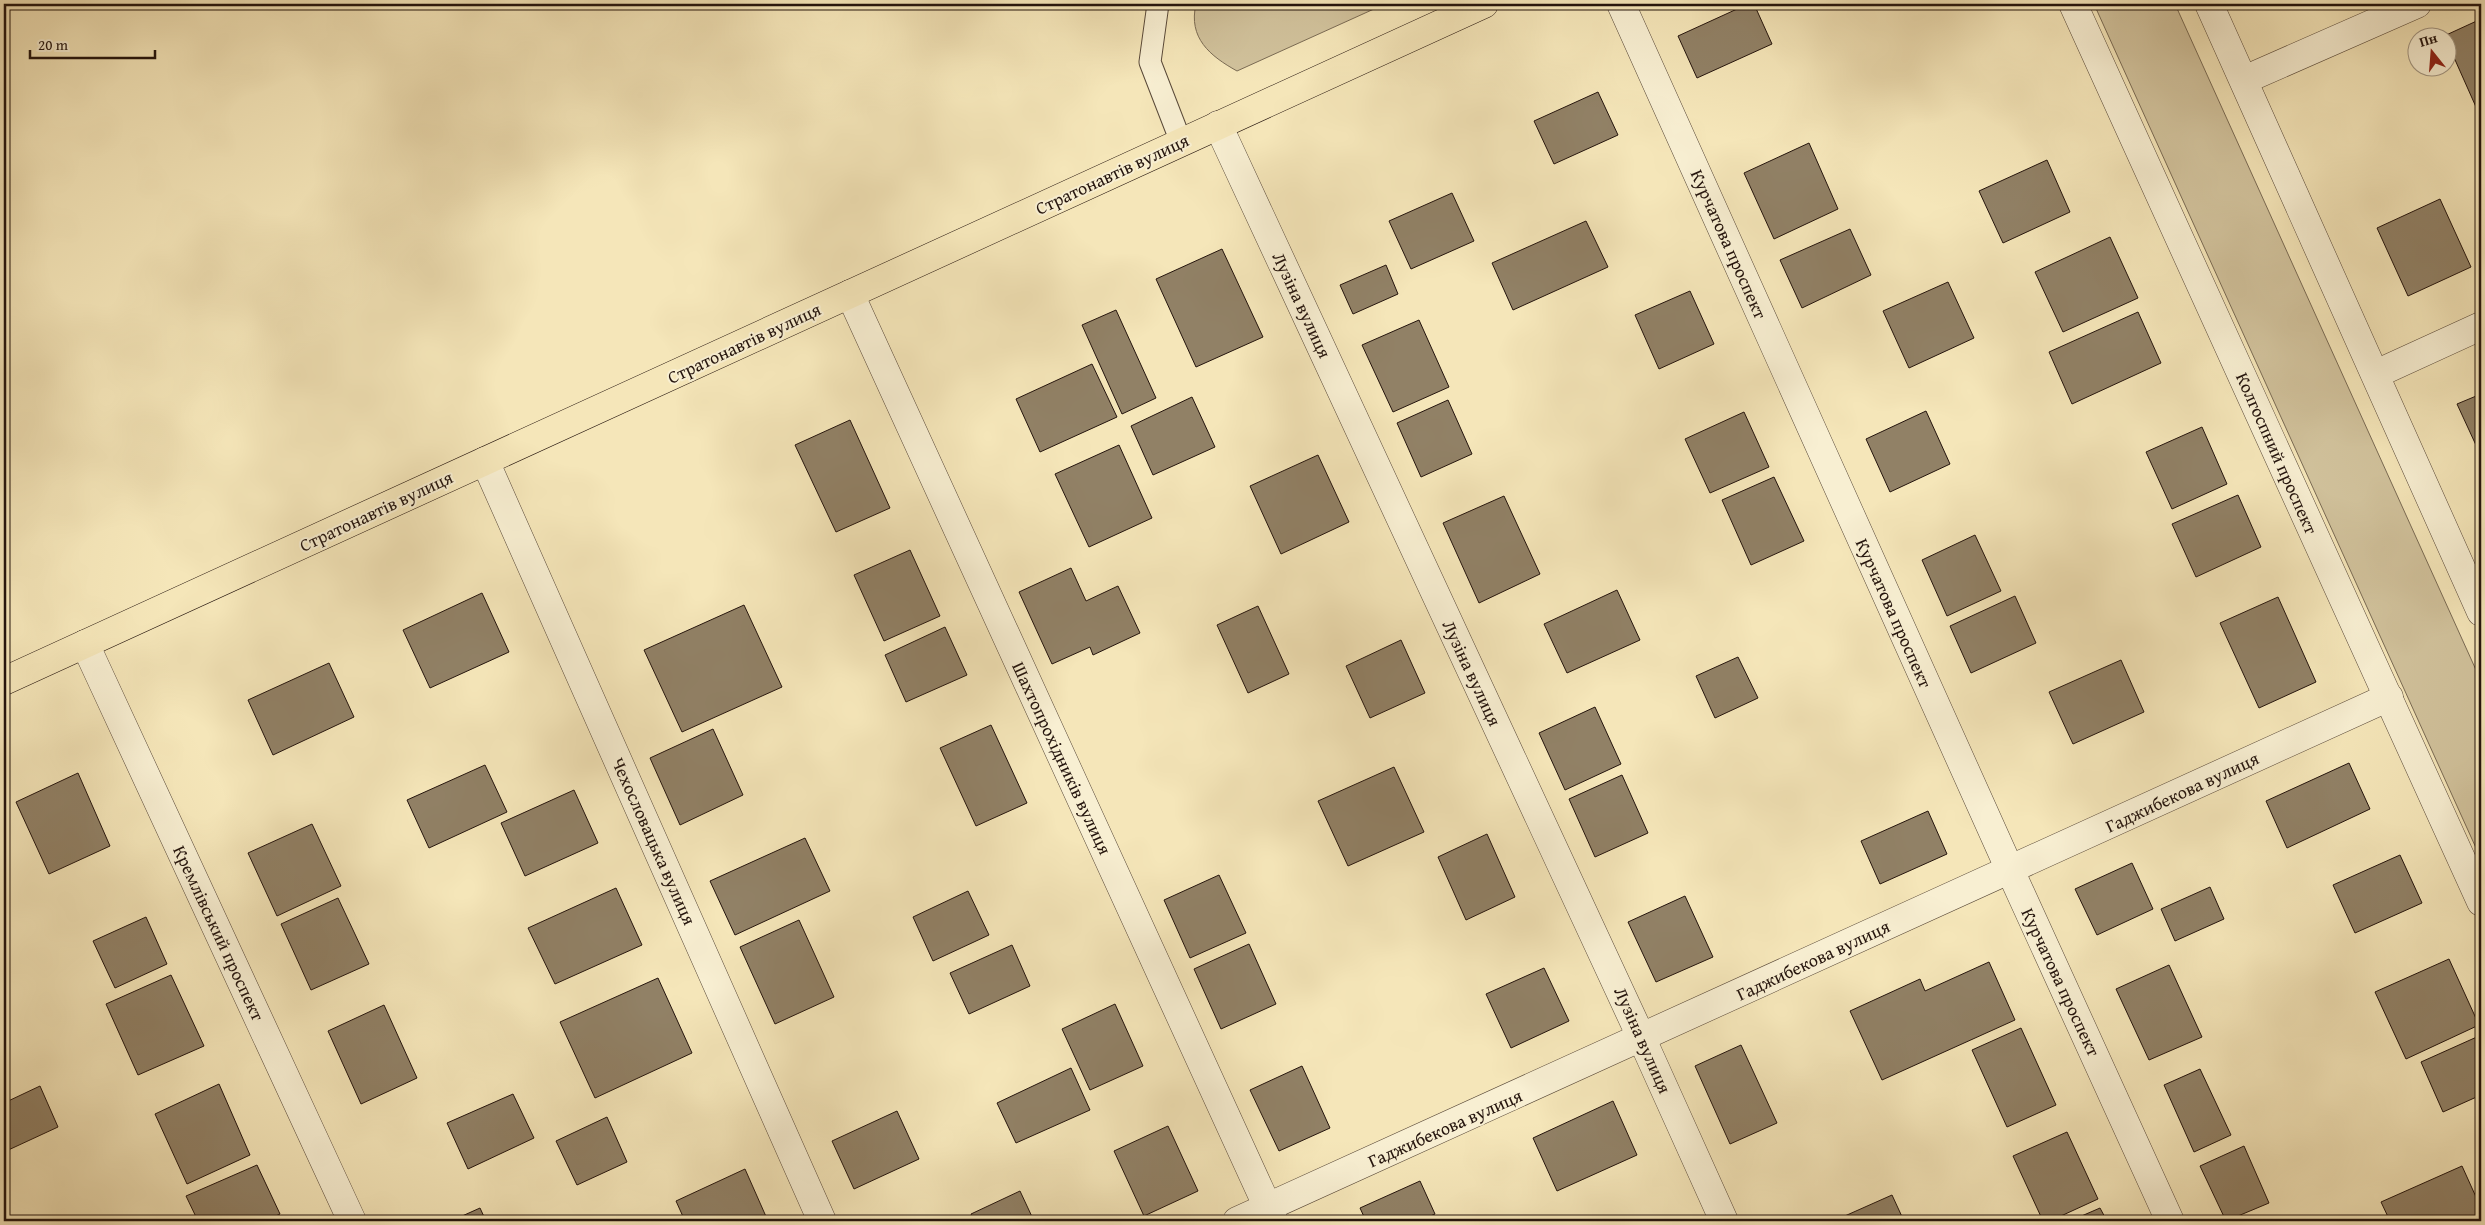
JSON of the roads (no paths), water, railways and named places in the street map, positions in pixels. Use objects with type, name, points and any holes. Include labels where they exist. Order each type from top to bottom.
[{"type":"main road","name":"Стратонавтів вулиця","points":[[4,681],[1484,4]]},
{"type":"street","name":"Курчатова проспект","points":[[1621,4],[2010,870],[2170,1221]]},
{"type":"street","name":"Колгоспний проспект","points":[[2073,4],[2481,902]]},
{"type":"street","points":[[2209,4],[2481,612]]},
{"type":"street","points":[[2244,80],[2418,4]]},
{"type":"street","name":"Лузіна вулиця","points":[[1218,125],[1642,1039],[1724,1221]]},
{"type":"street","name":"Шахтопрохідників вулиця","points":[[850,294],[1271,1214]]},
{"type":"street","points":[[2376,374],[2481,326]]},
{"type":"street","name":"Чехословацька вулиця","points":[[485,461],[822,1221]]},
{"type":"street","name":"Кремлівський проспект","points":[[85,644],[352,1221]]},
{"type":"street","name":"Гаджибекова вулиця","points":[[1237,1221],[1271,1214],[1642,1039],[2389,698]]},
{"type":"lane","points":[[1158,4],[1150,62],[1181,142]]}]
